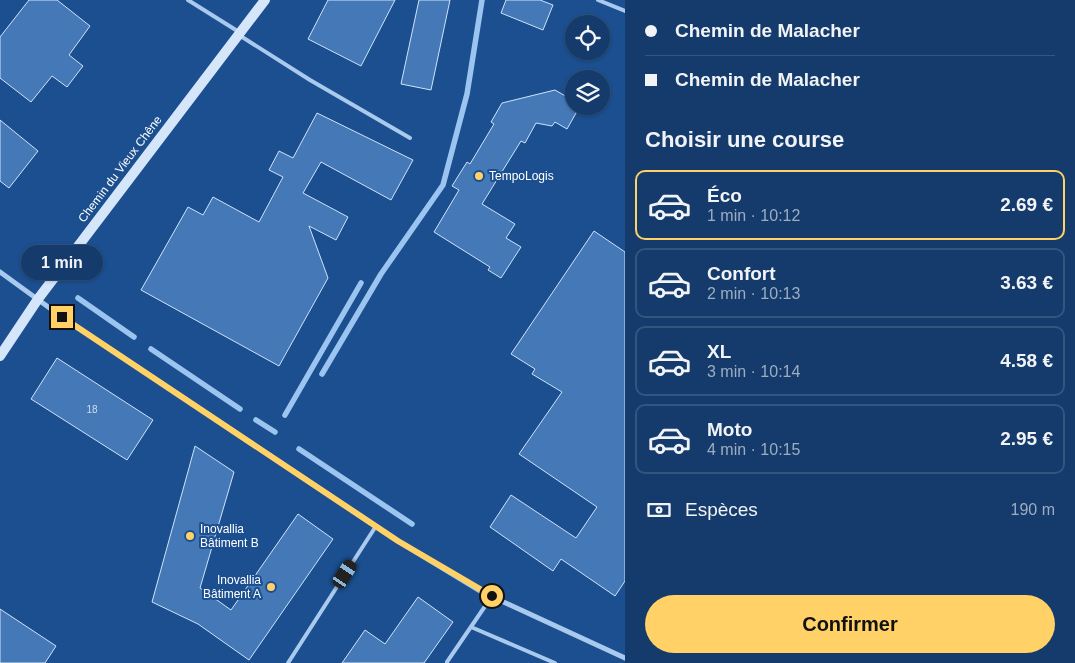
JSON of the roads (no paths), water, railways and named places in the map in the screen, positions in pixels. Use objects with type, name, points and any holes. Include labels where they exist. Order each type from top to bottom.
[{"type":"main road","name":"Chemin du Vieux Chêne","points":[[0,356],[38,299],[238,33],[265,0]]},
{"type":"street","points":[[0,272],[376,526],[492,596],[625,658]]},
{"type":"lane","points":[[188,0],[310,80],[410,138]]},
{"type":"lane","points":[[598,0],[625,11]]},
{"type":"lane","points":[[288,663],[376,526]]},
{"type":"lane","points":[[447,662],[492,596]]},
{"type":"lane","points":[[471,628],[554,663]]},
{"type":"waterway","points":[[322,374],[381,274],[443,185],[467,94],[482,0]]},
{"type":"waterway","points":[[285,415],[361,283]]},
{"type":"waterway","points":[[78,298],[134,337]]},
{"type":"waterway","points":[[151,349],[240,409]]},
{"type":"waterway","points":[[256,420],[275,432]]},
{"type":"waterway","points":[[299,449],[412,524]]},
{"type":"place","name":"TempoLogis","points":[[479,176]]},
{"type":"place","name":"Inovallia Bâtiment B","points":[[190,536]]},
{"type":"place","name":"Inovallia Bâtiment A","points":[[271,587]]}]
